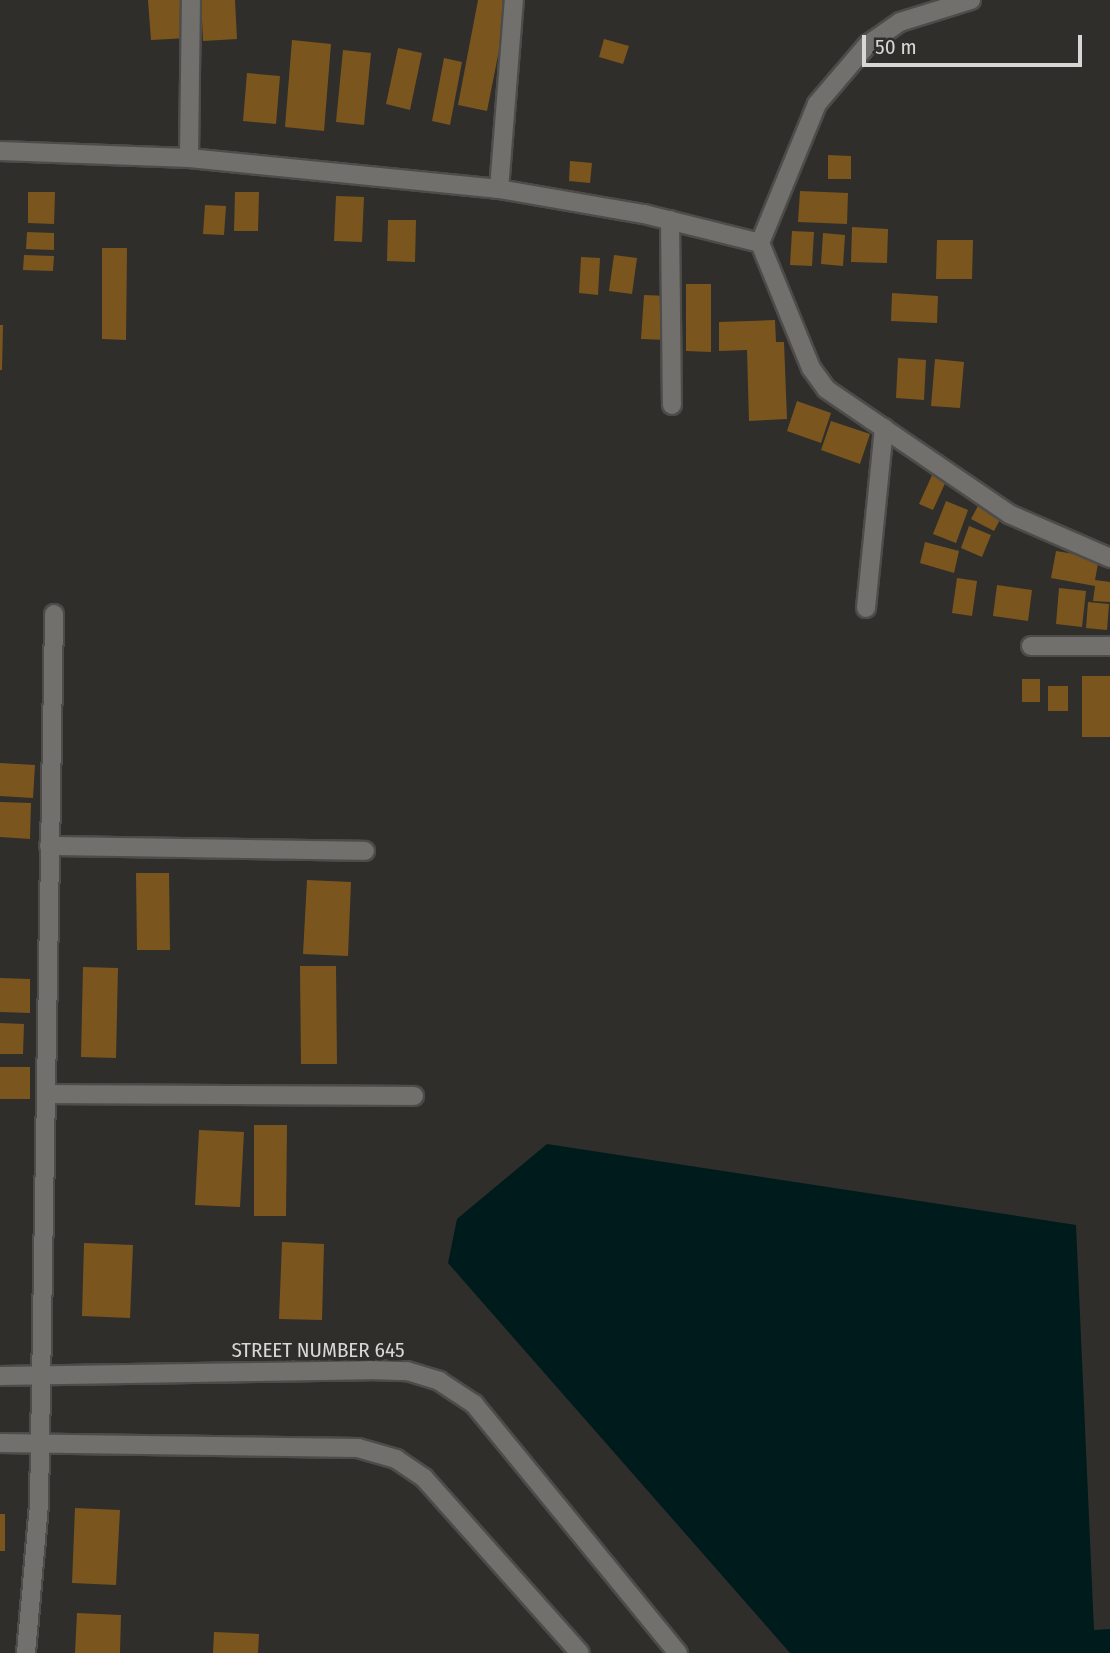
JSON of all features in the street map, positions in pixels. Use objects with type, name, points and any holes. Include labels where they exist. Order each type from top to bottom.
[{"type":"street","points":[[189,158],[191,0]]},
{"type":"street","points":[[499,189],[514,0]]},
{"type":"street","points":[[971,0],[900,22],[868,44],[817,104],[760,243],[811,368],[826,389],[1009,514],[1110,558]]},
{"type":"street","points":[[0,151],[189,158],[499,189],[670,220],[760,243]]},
{"type":"street","points":[[670,220],[673,405]]},
{"type":"street","points":[[866,608],[884,428]]},
{"type":"street","points":[[26,1653],[40,1442],[54,614]]},
{"type":"street","points":[[1031,646],[1110,646]]},
{"type":"street","points":[[50,846],[365,851]]},
{"type":"street","points":[[46,1094],[414,1096]]},
{"type":"street","name":"STREET NUMBER 645","points":[[0,1376],[41,1383],[369,1370],[407,1371],[439,1381],[474,1404],[678,1653]]},
{"type":"street","points":[[0,1443],[358,1448],[397,1459],[424,1478],[580,1653]]},
{"type":"water","points":[[547,1144],[1076,1225],[1094,1630],[1110,1629],[1110,1653],[790,1653],[448,1263],[457,1219]]},
{"type":"building","points":[[148,0],[185,0],[188,38],[151,40]]},
{"type":"building","points":[[201,0],[235,0],[237,39],[203,41]]},
{"type":"building","points":[[478,0],[509,0],[487,111],[458,105]]},
{"type":"building","points":[[604,39],[629,46],[623,64],[599,57]]},
{"type":"building","points":[[292,40],[331,44],[324,131],[285,127]]},
{"type":"building","points":[[398,48],[422,53],[410,110],[386,104]]},
{"type":"building","points":[[343,50],[371,53],[364,125],[336,122]]},
{"type":"building","points":[[444,58],[462,62],[450,125],[432,121]]},
{"type":"building","points":[[247,73],[280,76],[276,124],[243,121]]},
{"type":"building","points":[[828,155],[851,156],[851,179],[828,179]]},
{"type":"building","points":[[570,161],[592,163],[590,183],[569,181]]},
{"type":"building","points":[[800,191],[848,193],[847,224],[798,222]]},
{"type":"building","points":[[28,192],[55,192],[54,224],[28,223]]},
{"type":"building","points":[[235,192],[259,192],[258,231],[234,231]]},
{"type":"building","points":[[336,196],[364,197],[362,242],[334,241]]},
{"type":"building","points":[[205,205],[226,206],[224,235],[203,234]]},
{"type":"building","points":[[388,220],[416,220],[415,262],[387,261]]},
{"type":"building","points":[[852,227],[888,229],[887,263],[851,262]]},
{"type":"building","points":[[792,231],[814,232],[812,266],[790,265]]},
{"type":"building","points":[[27,232],[54,233],[54,250],[26,249]]},
{"type":"building","points":[[823,233],[845,235],[843,266],[821,264]]},
{"type":"building","points":[[937,240],[973,240],[972,279],[936,279]]},
{"type":"building","points":[[102,248],[127,248],[126,340],[102,339]]},
{"type":"building","points":[[24,255],[54,256],[53,271],[23,270]]},
{"type":"building","points":[[614,255],[637,258],[632,294],[609,291]]},
{"type":"building","points":[[581,257],[600,258],[598,295],[579,293]]},
{"type":"building","points":[[686,284],[711,284],[711,352],[686,351]]},
{"type":"building","points":[[892,293],[938,296],[937,323],[891,321]]},
{"type":"building","points":[[644,295],[668,296],[666,340],[641,339]]},
{"type":"building","points":[[775,320],[776,342],[784,342],[787,419],[749,421],[747,350],[719,351],[719,322]]},
{"type":"building","points":[[0,325],[3,325],[2,370],[0,370]]},
{"type":"building","points":[[898,358],[926,360],[924,400],[896,398]]},
{"type":"building","points":[[935,359],[964,362],[960,408],[931,406]]},
{"type":"building","points":[[797,401],[831,413],[821,443],[787,431]]},
{"type":"building","points":[[831,421],[870,434],[860,464],[821,450]]},
{"type":"building","points":[[933,473],[947,479],[933,510],[919,504]]},
{"type":"building","points":[[946,501],[968,510],[956,543],[933,534]]},
{"type":"building","points":[[979,504],[1002,516],[994,531],[971,519]]},
{"type":"building","points":[[969,526],[991,535],[982,557],[961,548]]},
{"type":"building","points":[[925,542],[959,551],[954,573],[920,563]]},
{"type":"building","points":[[1056,551],[1099,558],[1095,580],[1110,582],[1110,602],[1093,601],[1095,586],[1051,578]]},
{"type":"building","points":[[957,578],[977,581],[972,616],[952,613]]},
{"type":"building","points":[[997,585],[1032,590],[1028,621],[993,616]]},
{"type":"building","points":[[1059,588],[1086,591],[1082,627],[1056,624]]},
{"type":"building","points":[[1088,602],[1109,604],[1107,630],[1086,628]]},
{"type":"building","points":[[1082,676],[1110,676],[1110,737],[1082,737]]},
{"type":"building","points":[[1022,679],[1040,679],[1040,702],[1022,702]]},
{"type":"building","points":[[1048,686],[1068,686],[1068,711],[1048,711]]},
{"type":"building","points":[[0,763],[35,765],[33,798],[0,796]]},
{"type":"building","points":[[0,802],[31,803],[30,839],[0,837]]},
{"type":"building","points":[[136,873],[169,873],[170,950],[137,950]]},
{"type":"building","points":[[307,880],[351,882],[348,956],[303,954]]},
{"type":"building","points":[[300,966],[336,966],[337,1064],[301,1064]]},
{"type":"building","points":[[83,967],[118,968],[116,1058],[81,1057]]},
{"type":"building","points":[[0,978],[30,979],[30,1013],[0,1012]]},
{"type":"building","points":[[0,1023],[24,1024],[23,1054],[0,1054]]},
{"type":"building","points":[[0,1067],[30,1067],[30,1099],[0,1099]]},
{"type":"building","points":[[254,1125],[287,1125],[286,1216],[254,1216]]},
{"type":"building","points":[[199,1130],[244,1132],[240,1207],[195,1205]]},
{"type":"building","points":[[282,1242],[324,1244],[322,1320],[279,1319]]},
{"type":"building","points":[[84,1243],[133,1245],[130,1318],[82,1316]]},
{"type":"building","points":[[75,1508],[120,1510],[116,1585],[72,1583]]},
{"type":"building","points":[[0,1514],[5,1514],[5,1551],[0,1551]]},
{"type":"building","points":[[77,1613],[121,1615],[120,1653],[75,1653]]},
{"type":"building","points":[[214,1632],[259,1634],[258,1653],[213,1653]]}]
